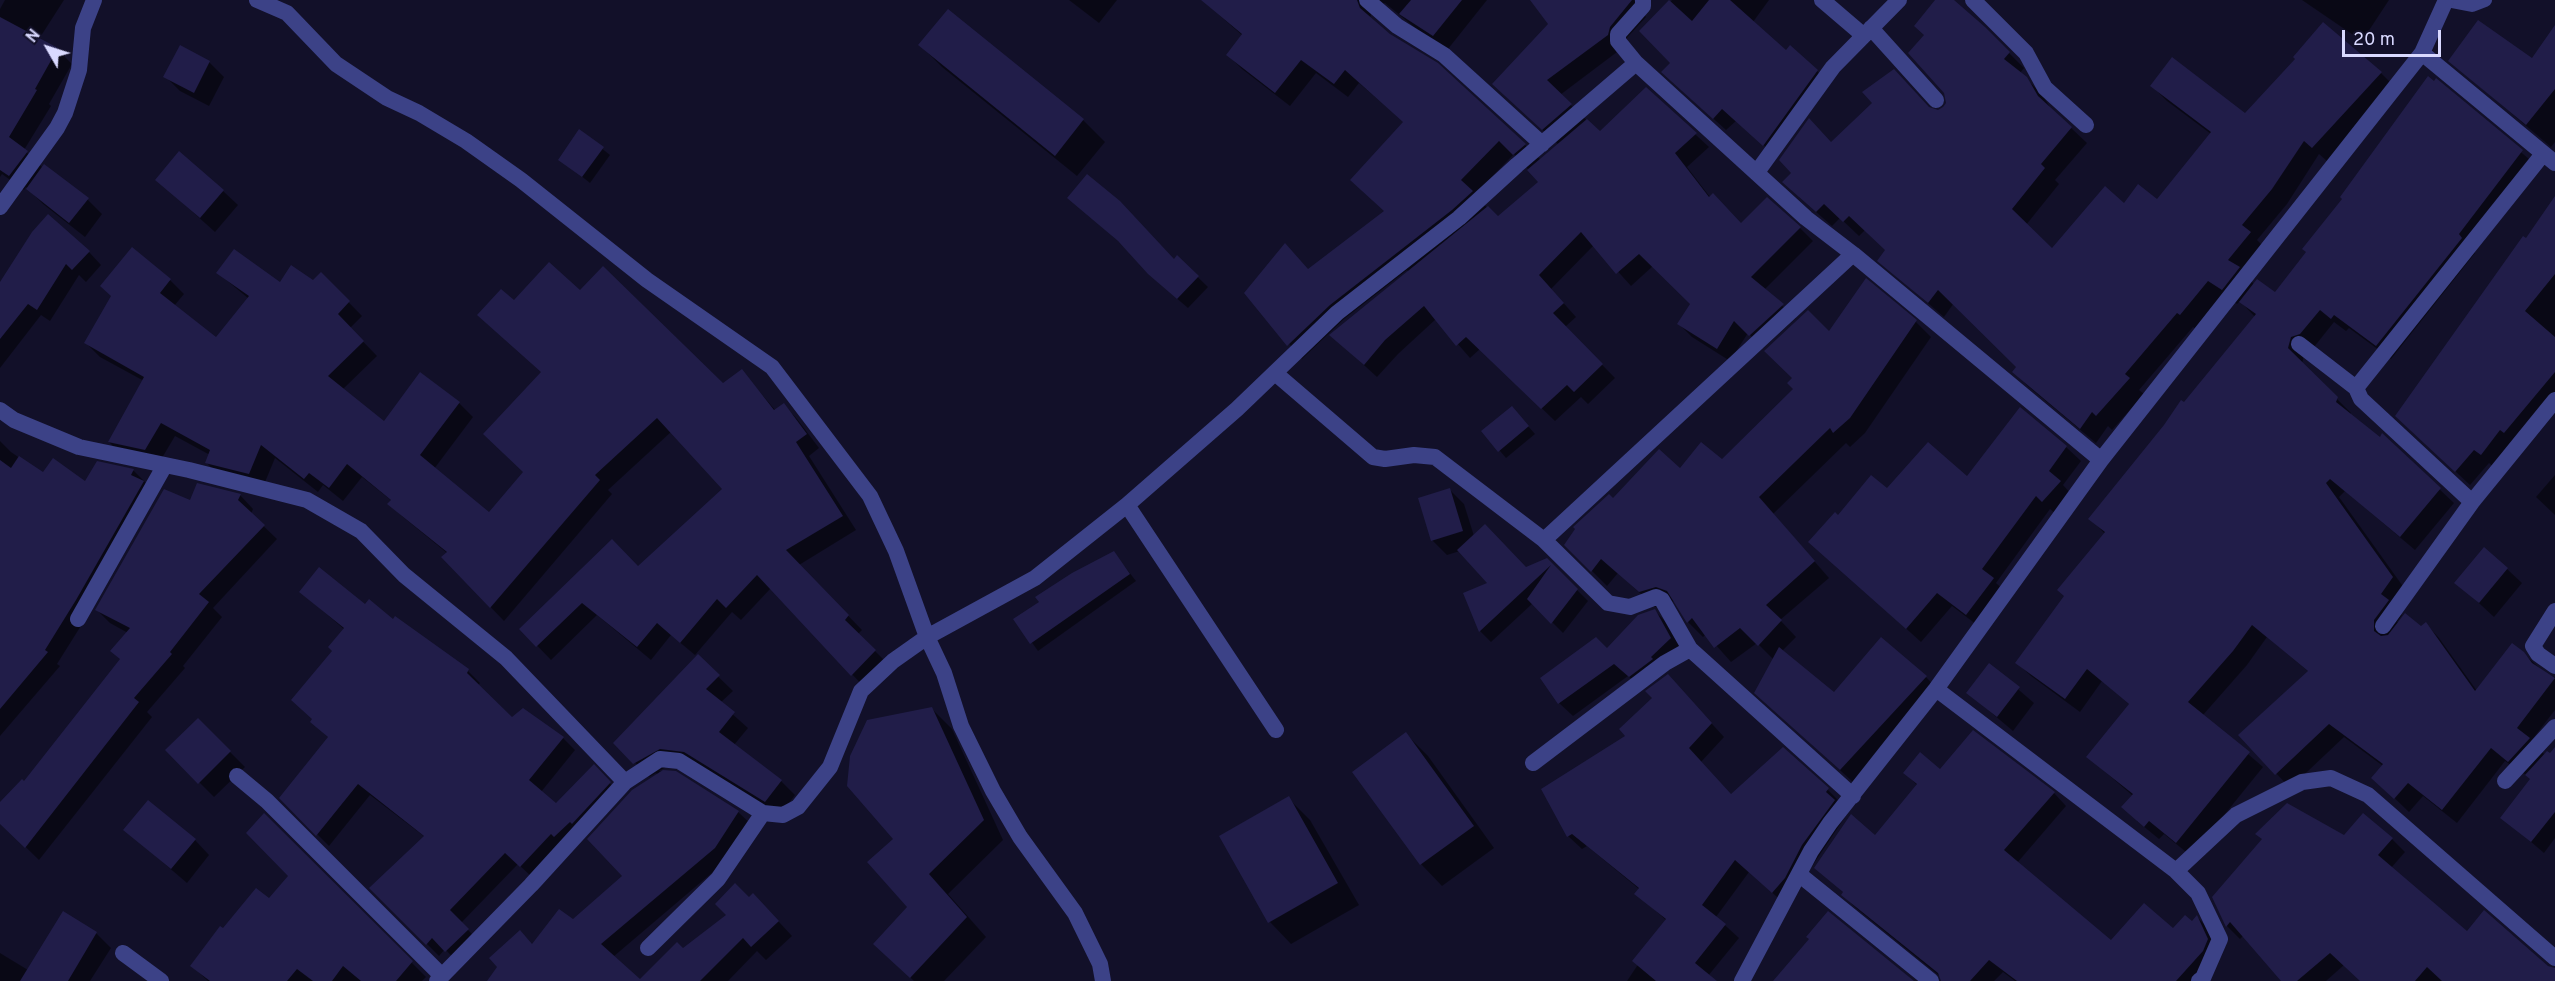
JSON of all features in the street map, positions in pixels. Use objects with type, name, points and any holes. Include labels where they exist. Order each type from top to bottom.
[{"type":"street","points":[[0,207],[57,128],[64,113],[80,70],[82,28],[94,0]]},
{"type":"street","points":[[257,0],[287,13],[336,64],[387,98],[419,113],[465,141],[521,180],[647,280],[772,367],[870,496],[896,551],[927,637],[944,673],[961,726],[993,791],[1020,837],[1075,913],[1101,964],[1103,981]]},
{"type":"street","points":[[1367,0],[1397,26],[1444,55],[1542,144]]},
{"type":"street","points":[[1643,0],[1642,6],[1618,33],[1618,40],[1636,63],[1806,218],[1853,254],[2102,460]]},
{"type":"street","points":[[1822,0],[1867,31],[1936,100]]},
{"type":"street","points":[[1757,172],[1833,67],[1899,0]]},
{"type":"street","points":[[1973,0],[2026,53],[2045,88],[2086,125]]},
{"type":"street","points":[[1742,981],[1811,851],[1883,754],[1936,689],[2102,460],[2422,53],[2446,0]]},
{"type":"street","points":[[2356,388],[2549,159],[2422,53]]},
{"type":"street","points":[[237,776],[267,801],[440,978],[531,885],[625,782],[660,759],[679,761],[763,813],[783,815],[798,807],[830,767],[861,691],[893,661],[927,637],[1035,578],[1127,505],[1275,373],[1337,313],[1450,226],[1636,63]]},
{"type":"street","points":[[1544,540],[1853,254]]},
{"type":"street","points":[[2299,344],[2356,388],[2361,399],[2472,502]]},
{"type":"street","points":[[1275,373],[1373,457],[1385,459],[1413,455],[1435,458],[1544,540],[1608,603],[1630,607],[1656,597],[1662,600],[1690,649],[1853,796]]},
{"type":"street","points":[[2383,626],[2472,502],[2553,407]]},
{"type":"street","points":[[0,410],[14,420],[79,447],[165,465],[307,500],[361,531],[404,575],[506,658],[625,782]]},
{"type":"street","points":[[78,619],[165,465]]},
{"type":"street","points":[[1127,505],[1276,730]]},
{"type":"street","points":[[2555,610],[2533,646],[2538,654],[2555,666]]},
{"type":"street","points":[[1533,763],[1665,663],[1690,649]]},
{"type":"street","points":[[1936,689],[2176,871],[2198,892],[2220,939],[2203,978],[2199,981]]},
{"type":"street","points":[[2505,781],[2555,727]]},
{"type":"street","points":[[2176,871],[2242,812],[2302,782],[2331,778],[2368,795],[2555,958]]},
{"type":"street","points":[[648,948],[718,879],[763,813]]},
{"type":"street","points":[[1800,875],[1931,981]]},
{"type":"street","points":[[123,953],[161,981]]},
{"type":"lane","points":[[2446,0],[2472,5],[2485,0]]},
{"type":"building","points":[[1201,0],[1357,0],[1360,8],[1390,34],[1438,63],[1526,144],[1513,155],[1499,141],[1461,180],[1473,191],[1330,305],[1287,346],[1244,293],[1285,243],[1308,269],[1384,211],[1350,180],[1403,122],[1345,70],[1334,84],[1301,60],[1275,93],[1226,55],[1242,34]]},
{"type":"building","points":[[1411,0],[1462,0],[1433,36],[1399,14]]},
{"type":"building","points":[[1530,0],[1632,0],[1610,27],[1608,35],[1547,80],[1572,104],[1542,130],[1492,84],[1548,24]]},
{"type":"building","points":[[1669,0],[1692,21],[1709,0],[1730,0],[1786,50],[1790,45],[1818,70],[1763,146],[1722,109],[1713,119],[1661,72],[1670,63],[1639,31]]},
{"type":"building","points":[[1935,0],[1954,0],[1985,27],[2010,52],[2004,59],[2027,77],[2038,96],[2072,127],[2041,164],[2045,168],[2012,209],[2052,248],[2105,186],[2124,203],[2138,184],[2157,199],[2211,132],[2150,86],[2172,57],[2245,113],[2295,59],[2293,57],[2323,22],[2382,72],[2312,148],[2304,141],[2272,189],[2242,225],[2251,232],[2228,260],[2240,267],[2222,290],[2208,281],[2180,315],[2177,313],[2125,374],[2130,378],[2096,416],[2092,412],[2080,429],[2012,372],[2016,367],[1938,290],[1928,303],[1877,261],[1885,250],[1849,216],[1843,222],[1824,204],[1816,212],[1782,182],[1791,173],[1779,160],[1809,118],[1831,142],[1872,103],[1862,92],[1894,69],[1929,107],[1938,110],[1943,107],[1946,103],[1944,93],[1908,53],[1924,35],[1914,26]]},
{"type":"building","points":[[948,9],[1084,119],[1055,156],[918,45]]},
{"type":"building","points":[[0,17],[58,48],[35,89],[37,90],[9,137],[28,151],[9,176],[0,170]]},
{"type":"building","points":[[2478,20],[2532,58],[2555,25],[2555,89],[2526,125],[2448,61]]},
{"type":"building","points":[[180,45],[210,61],[194,93],[163,77]]},
{"type":"building","points":[[2428,76],[2434,81],[2436,78],[2523,150],[2459,234],[2462,238],[2376,346],[2334,315],[2331,319],[2320,310],[2300,334],[2291,337],[2288,348],[2338,397],[2336,402],[2380,437],[2382,433],[2441,488],[2400,537],[2330,479],[2326,483],[2393,577],[2381,594],[2389,600],[2374,620],[2374,631],[2381,636],[2388,635],[2405,613],[2421,626],[2426,622],[2475,691],[2512,643],[2524,652],[2532,663],[2555,678],[2517,728],[2530,738],[2508,762],[2491,748],[2442,810],[2408,783],[2394,799],[2371,778],[2383,764],[2329,724],[2275,775],[2238,735],[2308,671],[2252,625],[2233,651],[2188,702],[2250,752],[2176,843],[2149,821],[2144,827],[2121,807],[2133,794],[2086,757],[2129,704],[2087,669],[2065,699],[2015,663],[2064,596],[2057,590],[2105,532],[2088,519],[2164,425],[2181,400],[2184,402],[2256,314],[2239,302],[2257,279],[2275,292],[2306,252],[2302,249],[2342,199],[2340,197]]},
{"type":"building","points":[[1646,87],[1697,133],[1675,153],[1709,197],[1713,193],[1741,223],[1767,197],[1801,227],[1751,277],[1784,304],[1749,336],[1734,321],[1717,349],[1677,324],[1690,304],[1639,254],[1616,274],[1581,232],[1539,275],[1564,303],[1553,313],[1603,364],[1574,392],[1567,385],[1541,409],[1466,337],[1456,346],[1424,306],[1385,340],[1364,365],[1329,335],[1488,206],[1498,216],[1538,182],[1527,170],[1587,119],[1600,131]]},
{"type":"building","points":[[579,129],[604,147],[582,177],[558,160]]},
{"type":"building","points":[[179,151],[224,190],[200,218],[155,180]]},
{"type":"building","points":[[44,164],[89,198],[69,223],[26,189]]},
{"type":"building","points":[[1087,174],[1120,201],[1174,259],[1177,255],[1199,276],[1177,299],[1148,274],[1118,241],[1067,198]]},
{"type":"building","points":[[2555,196],[2555,274],[2525,311],[2555,337],[2555,372],[2504,433],[2500,430],[2481,455],[2474,450],[2455,472],[2395,416],[2523,236],[2526,238]]},
{"type":"building","points":[[48,214],[90,251],[72,270],[66,264],[37,310],[28,304],[0,339],[0,282],[32,232]]},
{"type":"building","points":[[132,247],[171,279],[160,293],[216,337],[249,296],[216,273],[234,249],[280,282],[291,265],[313,280],[321,272],[350,301],[338,314],[364,341],[328,376],[384,421],[420,372],[460,402],[420,455],[489,512],[523,472],[483,434],[541,372],[477,315],[501,289],[514,300],[549,262],[580,290],[603,266],[723,383],[742,369],[774,410],[784,403],[807,434],[796,442],[843,516],[786,550],[849,615],[845,620],[876,650],[851,676],[757,575],[726,608],[717,599],[680,643],[657,623],[637,647],[582,603],[536,647],[519,629],[612,539],[638,566],[722,489],[657,418],[595,475],[600,480],[490,608],[441,557],[447,552],[387,504],[391,500],[347,464],[329,488],[309,473],[304,479],[261,445],[249,474],[205,463],[210,450],[161,423],[145,450],[108,442],[144,377],[84,343],[111,296],[100,286]]},
{"type":"building","points":[[1866,278],[1917,320],[1850,418],[1833,433],[1830,428],[1759,497],[1815,561],[1766,605],[1782,620],[1758,646],[1740,628],[1714,648],[1692,618],[1687,623],[1667,591],[1656,587],[1639,592],[1601,559],[1591,572],[1564,545],[1575,529],[1573,527],[1609,494],[1613,498],[1659,449],[1680,468],[1701,442],[1722,459],[1793,389],[1787,383],[1792,378],[1764,351],[1808,310],[1829,331]]},
{"type":"building","points":[[1512,406],[1529,426],[1498,452],[1481,431]]},
{"type":"building","points":[[2020,407],[2067,446],[2049,471],[2061,481],[2042,502],[2036,496],[1982,569],[1994,578],[1966,615],[1937,593],[1906,629],[1808,542],[1835,512],[1838,515],[1871,475],[1887,488],[1928,442],[1967,476]]},
{"type":"building","points":[[19,456],[43,472],[53,458],[85,481],[97,461],[134,469],[131,475],[144,481],[45,650],[48,652],[0,709],[0,460],[11,468]]},
{"type":"building","points":[[197,483],[241,494],[238,500],[265,525],[199,594],[209,602],[170,652],[172,654],[134,698],[139,702],[25,848],[0,824],[0,802],[22,779],[24,781],[120,659],[110,651],[130,628],[95,610],[164,489],[190,500]]},
{"type":"building","points":[[1450,488],[1463,531],[1431,541],[1418,498]]},
{"type":"building","points":[[1485,524],[1526,567],[1547,558],[1578,589],[1551,624],[1527,599],[1551,565],[1479,632],[1463,593],[1487,583],[1457,550]]},
{"type":"building","points":[[2484,547],[2508,568],[2479,603],[2454,583]]},
{"type":"building","points":[[1114,551],[1130,574],[1030,644],[1013,619],[1039,602],[1035,597],[1072,573]]},
{"type":"building","points":[[319,567],[365,604],[369,599],[393,619],[395,616],[469,669],[467,673],[512,717],[523,708],[564,737],[529,780],[556,803],[594,764],[611,782],[572,824],[570,822],[554,837],[551,834],[520,867],[505,853],[450,910],[469,929],[445,952],[432,938],[426,945],[369,888],[424,836],[358,784],[316,836],[279,798],[328,737],[310,722],[312,719],[291,700],[332,651],[328,647],[344,628],[299,592]]},
{"type":"building","points":[[1655,609],[1671,638],[1651,657],[1653,659],[1629,677],[1614,664],[1558,704],[1540,678],[1596,637],[1607,648],[1638,615]]},
{"type":"building","points":[[1881,637],[1927,676],[1840,770],[1754,693],[1779,647],[1834,692]]},
{"type":"building","points":[[698,654],[720,675],[706,689],[735,712],[719,732],[782,780],[765,802],[684,752],[660,749],[633,764],[613,743]]},
{"type":"building","points":[[1989,663],[2020,687],[1997,717],[1966,693]]},
{"type":"building","points":[[1668,674],[1712,723],[1689,748],[1731,794],[1783,747],[1829,788],[1826,792],[1835,800],[1802,845],[1785,878],[1772,893],[1735,860],[1702,905],[1726,924],[1695,963],[1717,981],[1656,981],[1632,961],[1666,919],[1634,894],[1639,888],[1572,834],[1567,837],[1541,789],[1625,736],[1619,729],[1652,698],[1645,691]]},
{"type":"building","points":[[932,707],[984,820],[929,874],[967,917],[910,978],[873,944],[907,907],[867,862],[893,839],[847,786],[850,756],[867,720]]},
{"type":"building","points":[[198,718],[231,751],[198,784],[165,750]]},
{"type":"building","points":[[1973,730],[2055,792],[2004,850],[2111,940],[2144,903],[2173,928],[2185,915],[2192,921],[2197,915],[2208,939],[2203,951],[2176,981],[2017,981],[1989,960],[1970,981],[1941,981],[1938,973],[1841,895],[1843,892],[1814,868],[1851,814],[1875,835],[1917,784],[1903,773],[1920,752],[1940,769]]},
{"type":"building","points":[[1406,732],[1474,826],[1420,865],[1352,772]]},
{"type":"building","points":[[2555,747],[2555,812],[2531,842],[2500,818],[2530,779],[2525,775],[2547,751],[2550,753]]},
{"type":"building","points":[[663,770],[676,771],[739,811],[715,848],[601,944],[640,979],[677,942],[683,948],[726,915],[715,904],[735,883],[749,897],[753,893],[779,921],[751,947],[743,938],[700,981],[487,981],[497,967],[489,958],[520,930],[532,944],[559,909],[573,919],[622,876],[587,839],[632,790]]},
{"type":"building","points":[[1289,796],[1338,883],[1268,923],[1219,836]]},
{"type":"building","points":[[148,800],[196,839],[171,869],[123,830]]},
{"type":"building","points":[[2287,803],[2344,835],[2363,813],[2393,838],[2378,855],[2467,931],[2484,910],[2548,966],[2555,968],[2555,981],[2442,981],[2427,967],[2415,981],[2360,981],[2330,953],[2297,981],[2281,981],[2230,922],[2226,927],[2212,897],[2262,839],[2255,834]]},
{"type":"building","points":[[264,813],[413,961],[396,981],[361,981],[343,966],[332,981],[313,981],[297,969],[287,981],[210,981],[190,966],[220,926],[223,928],[256,888],[269,898],[288,876],[246,833]]},
{"type":"building","points":[[63,911],[97,932],[68,981],[20,981]]},
{"type":"building","points":[[1828,911],[1914,981],[1773,981],[1809,939],[1806,937]]}]
